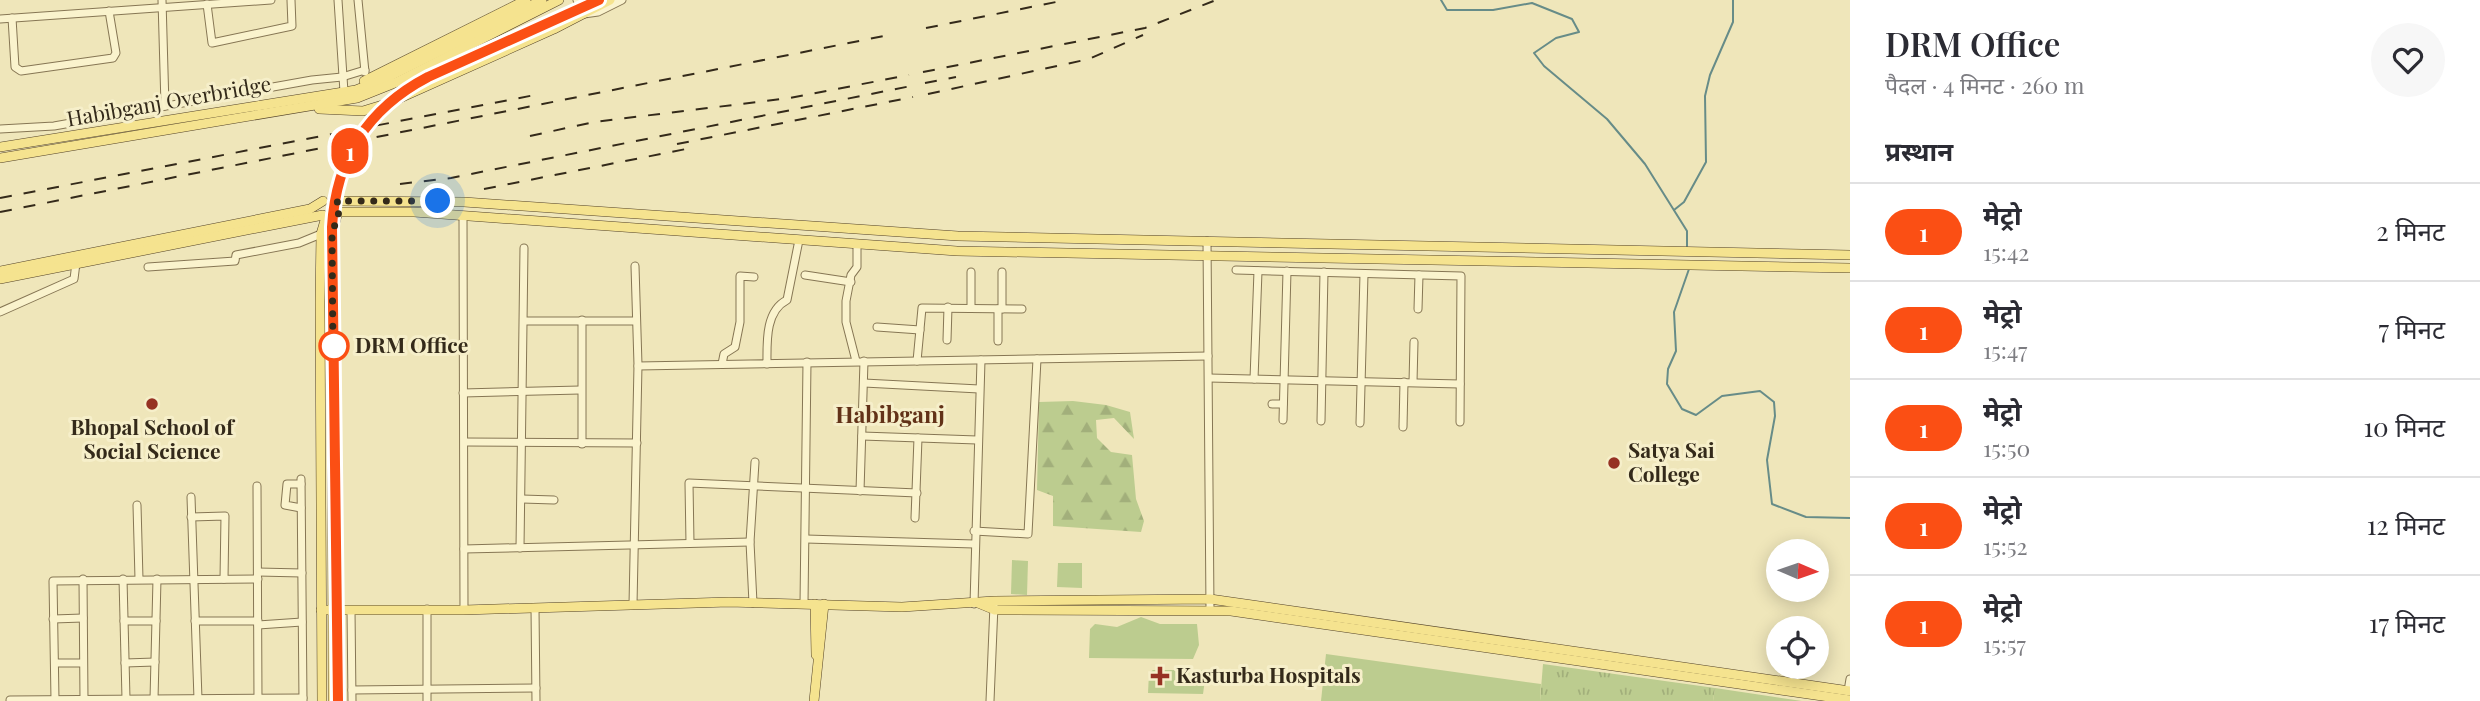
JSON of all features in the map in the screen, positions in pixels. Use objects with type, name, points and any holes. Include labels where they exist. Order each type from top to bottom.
[{"type":"main road","points":[[356,90],[366,75],[526,0]]},
{"type":"main road","name":"Habibganj Overbridge","points":[[0,158],[356,90],[384,79],[542,0]]},
{"type":"main road","name":"Habibganj Overbridge","points":[[0,147],[335,103],[397,82],[559,0]]},
{"type":"main road","points":[[307,108],[363,111],[389,103],[610,0]]},
{"type":"main road","points":[[0,271],[310,209],[329,198],[337,201],[464,202],[958,236],[1670,249],[1850,255]]},
{"type":"main road","points":[[322,701],[323,201]]},
{"type":"main road","points":[[333,701],[332,234],[338,213],[337,201]]},
{"type":"main road","points":[[0,279],[338,213],[414,212],[957,251],[1850,268]]},
{"type":"main road","points":[[621,228],[622,213]]},
{"type":"main road","points":[[994,606],[1210,599],[1524,648],[1849,694]]},
{"type":"main road","points":[[1092,601],[1092,612]]},
{"type":"main road","points":[[321,610],[464,610],[753,603],[902,607],[976,604],[1092,612],[1210,610],[1524,648]]},
{"type":"main road","points":[[814,701],[817,656],[814,644],[820,604]]},
{"type":"street","points":[[0,19],[162,4],[271,0]]},
{"type":"street","points":[[207,4],[212,43],[292,26],[294,21],[291,0]]},
{"type":"street","points":[[338,0],[344,92]]},
{"type":"street","points":[[0,129],[54,126],[312,79],[366,75],[358,0]]},
{"type":"street","points":[[577,0],[584,14],[598,12],[622,0]]},
{"type":"street","points":[[162,4],[165,106]]},
{"type":"street","points":[[12,18],[15,67],[21,71],[113,58],[116,53],[108,11]]},
{"type":"street","points":[[463,217],[464,610]]},
{"type":"street","points":[[148,267],[235,261],[236,255],[299,243],[321,234]]},
{"type":"street","points":[[767,364],[772,315],[779,304],[787,300],[799,240]]},
{"type":"street","points":[[1207,240],[1210,610]]},
{"type":"street","points":[[857,244],[857,267],[851,275],[846,300],[846,322],[860,361],[864,383],[860,491]]},
{"type":"street","points":[[520,548],[524,442],[524,248]]},
{"type":"street","points":[[0,313],[74,279],[76,263]]},
{"type":"street","points":[[633,605],[638,366],[635,266]]},
{"type":"street","points":[[1236,270],[1461,276],[1460,422]]},
{"type":"street","points":[[1254,379],[1258,271]]},
{"type":"street","points":[[1283,420],[1287,271]]},
{"type":"street","points":[[971,272],[971,308]]},
{"type":"street","points":[[998,341],[1002,272]]},
{"type":"street","points":[[1321,421],[1324,272]]},
{"type":"street","points":[[1360,423],[1364,274]]},
{"type":"street","points":[[804,275],[851,282]]},
{"type":"street","points":[[1418,309],[1419,275]]},
{"type":"street","points":[[722,364],[724,354],[735,347],[740,322],[740,276],[754,277]]},
{"type":"street","points":[[947,340],[948,307]]},
{"type":"street","points":[[918,361],[922,308],[1022,309]]},
{"type":"street","points":[[524,320],[636,321]]},
{"type":"street","points":[[582,320],[582,444]]},
{"type":"street","points":[[877,327],[920,330]]},
{"type":"street","points":[[1413,382],[1414,342]]},
{"type":"street","points":[[638,366],[1208,356]]},
{"type":"street","points":[[974,531],[1027,534],[1037,359]]},
{"type":"street","points":[[976,604],[974,531],[981,360]]},
{"type":"street","points":[[804,604],[807,362]]},
{"type":"street","points":[[1209,378],[1460,384]]},
{"type":"street","points":[[1403,428],[1404,382]]},
{"type":"street","points":[[864,383],[979,389]]},
{"type":"street","points":[[463,393],[580,390]]},
{"type":"street","points":[[1272,404],[1283,404]]},
{"type":"street","points":[[862,436],[977,440]]},
{"type":"street","points":[[915,518],[918,438]]},
{"type":"street","points":[[465,442],[637,448]]},
{"type":"street","points":[[753,603],[750,542],[755,462]]},
{"type":"street","points":[[10,700],[303,699],[301,482],[287,484],[285,505],[301,508]]},
{"type":"street","points":[[690,543],[690,483],[916,493]]},
{"type":"street","points":[[257,486],[258,700]]},
{"type":"street","points":[[191,497],[198,699]]},
{"type":"street","points":[[522,499],[554,500]]},
{"type":"street","points":[[137,505],[139,579]]},
{"type":"street","points":[[191,517],[225,516],[224,579]]},
{"type":"street","points":[[806,539],[974,544]]},
{"type":"street","points":[[464,549],[635,547],[750,542]]},
{"type":"street","points":[[55,700],[53,581],[224,579],[302,573]]},
{"type":"street","points":[[83,579],[84,700]]},
{"type":"street","points":[[123,579],[126,699]]},
{"type":"street","points":[[154,699],[157,579]]},
{"type":"street","points":[[990,701],[994,606]]},
{"type":"street","points":[[535,608],[537,701]]},
{"type":"street","points":[[427,609],[427,701]]},
{"type":"street","points":[[302,611],[321,610]]},
{"type":"street","points":[[351,610],[352,701]]},
{"type":"street","points":[[53,619],[83,618]]},
{"type":"street","points":[[124,621],[156,621]]},
{"type":"street","points":[[195,621],[302,622]]},
{"type":"street","points":[[125,663],[155,662]]},
{"type":"street","points":[[55,663],[83,663]]},
{"type":"street","points":[[1849,694],[1850,679]]},
{"type":"street","points":[[352,690],[536,688]]},
{"type":"green space","points":[[1073,401],[1106,405],[1130,412],[1134,439],[1114,418],[1096,420],[1097,438],[1111,452],[1132,455],[1136,499],[1144,521],[1141,532],[1053,526],[1053,496],[1037,490],[1039,402]]},
{"type":"green space","points":[[1012,560],[1028,561],[1027,595],[1011,594]]},
{"type":"green space","points":[[1058,563],[1082,563],[1082,588],[1057,587]]},
{"type":"green space","points":[[1141,617],[1160,624],[1197,624],[1199,645],[1193,659],[1089,658],[1090,629],[1095,624],[1117,627]]},
{"type":"green space","points":[[1326,654],[1541,684],[1540,701],[1321,701]]},
{"type":"green space","points":[[1543,664],[1715,688],[1713,701],[1540,701]]},
{"type":"green space","points":[[1153,670],[1202,670],[1206,673],[1203,694],[1148,693],[1149,673]]},
{"type":"green space","points":[[1715,688],[1802,701],[1713,701]]},
{"type":"waterway","points":[[1441,0],[1447,10],[1493,10],[1532,3],[1572,19],[1579,32],[1556,38],[1534,53],[1544,66],[1607,119],[1645,164],[1687,231],[1687,246]]},
{"type":"waterway","points":[[1674,210],[1684,202],[1706,162],[1705,96],[1710,75],[1733,22],[1733,0]]},
{"type":"waterway","points":[[1689,269],[1674,312],[1676,351],[1668,369],[1667,384],[1682,409],[1696,415],[1722,396],[1760,391],[1774,402],[1775,416],[1767,460],[1772,504],[1806,517],[1850,518]]},
{"type":"railway","points":[[338,701],[332,227],[340,179],[359,138],[388,104],[407,90],[428,77],[599,0]]},
{"type":"railway","points":[[926,28],[1066,0]]},
{"type":"railway","points":[[923,72],[1145,28],[1216,0]]},
{"type":"railway","points":[[0,212],[889,35]]},
{"type":"railway","points":[[928,94],[1089,59],[1143,35]]},
{"type":"railway","points":[[530,136],[594,122],[790,98],[909,75]]},
{"type":"railway","points":[[925,83],[956,77]]},
{"type":"railway","points":[[400,184],[451,178],[911,86]]},
{"type":"railway","points":[[0,198],[540,94]]},
{"type":"railway","points":[[677,144],[913,97]]},
{"type":"railway","points":[[484,189],[691,148]]},
{"type":"metro line","name":"1","points":[[338,701],[332,227],[336,189],[342,169],[365,126],[375,113],[401,92],[428,77],[599,0]]},
{"type":"place","name":"DRM Office","points":[[334,346]]},
{"type":"place","name":"Bhopal School of Social Science","points":[[152,404]]},
{"type":"place","name":"Satya Sai College","points":[[1614,463]]},
{"type":"place","name":"Kasturba Hospitals","points":[[1160,676]]},
{"type":"district","name":"Habibganj","points":[[890,415]]},
{"type":"route","points":[[334,346],[333,355],[332,234],[340,209],[337,201],[438,201]]}]
